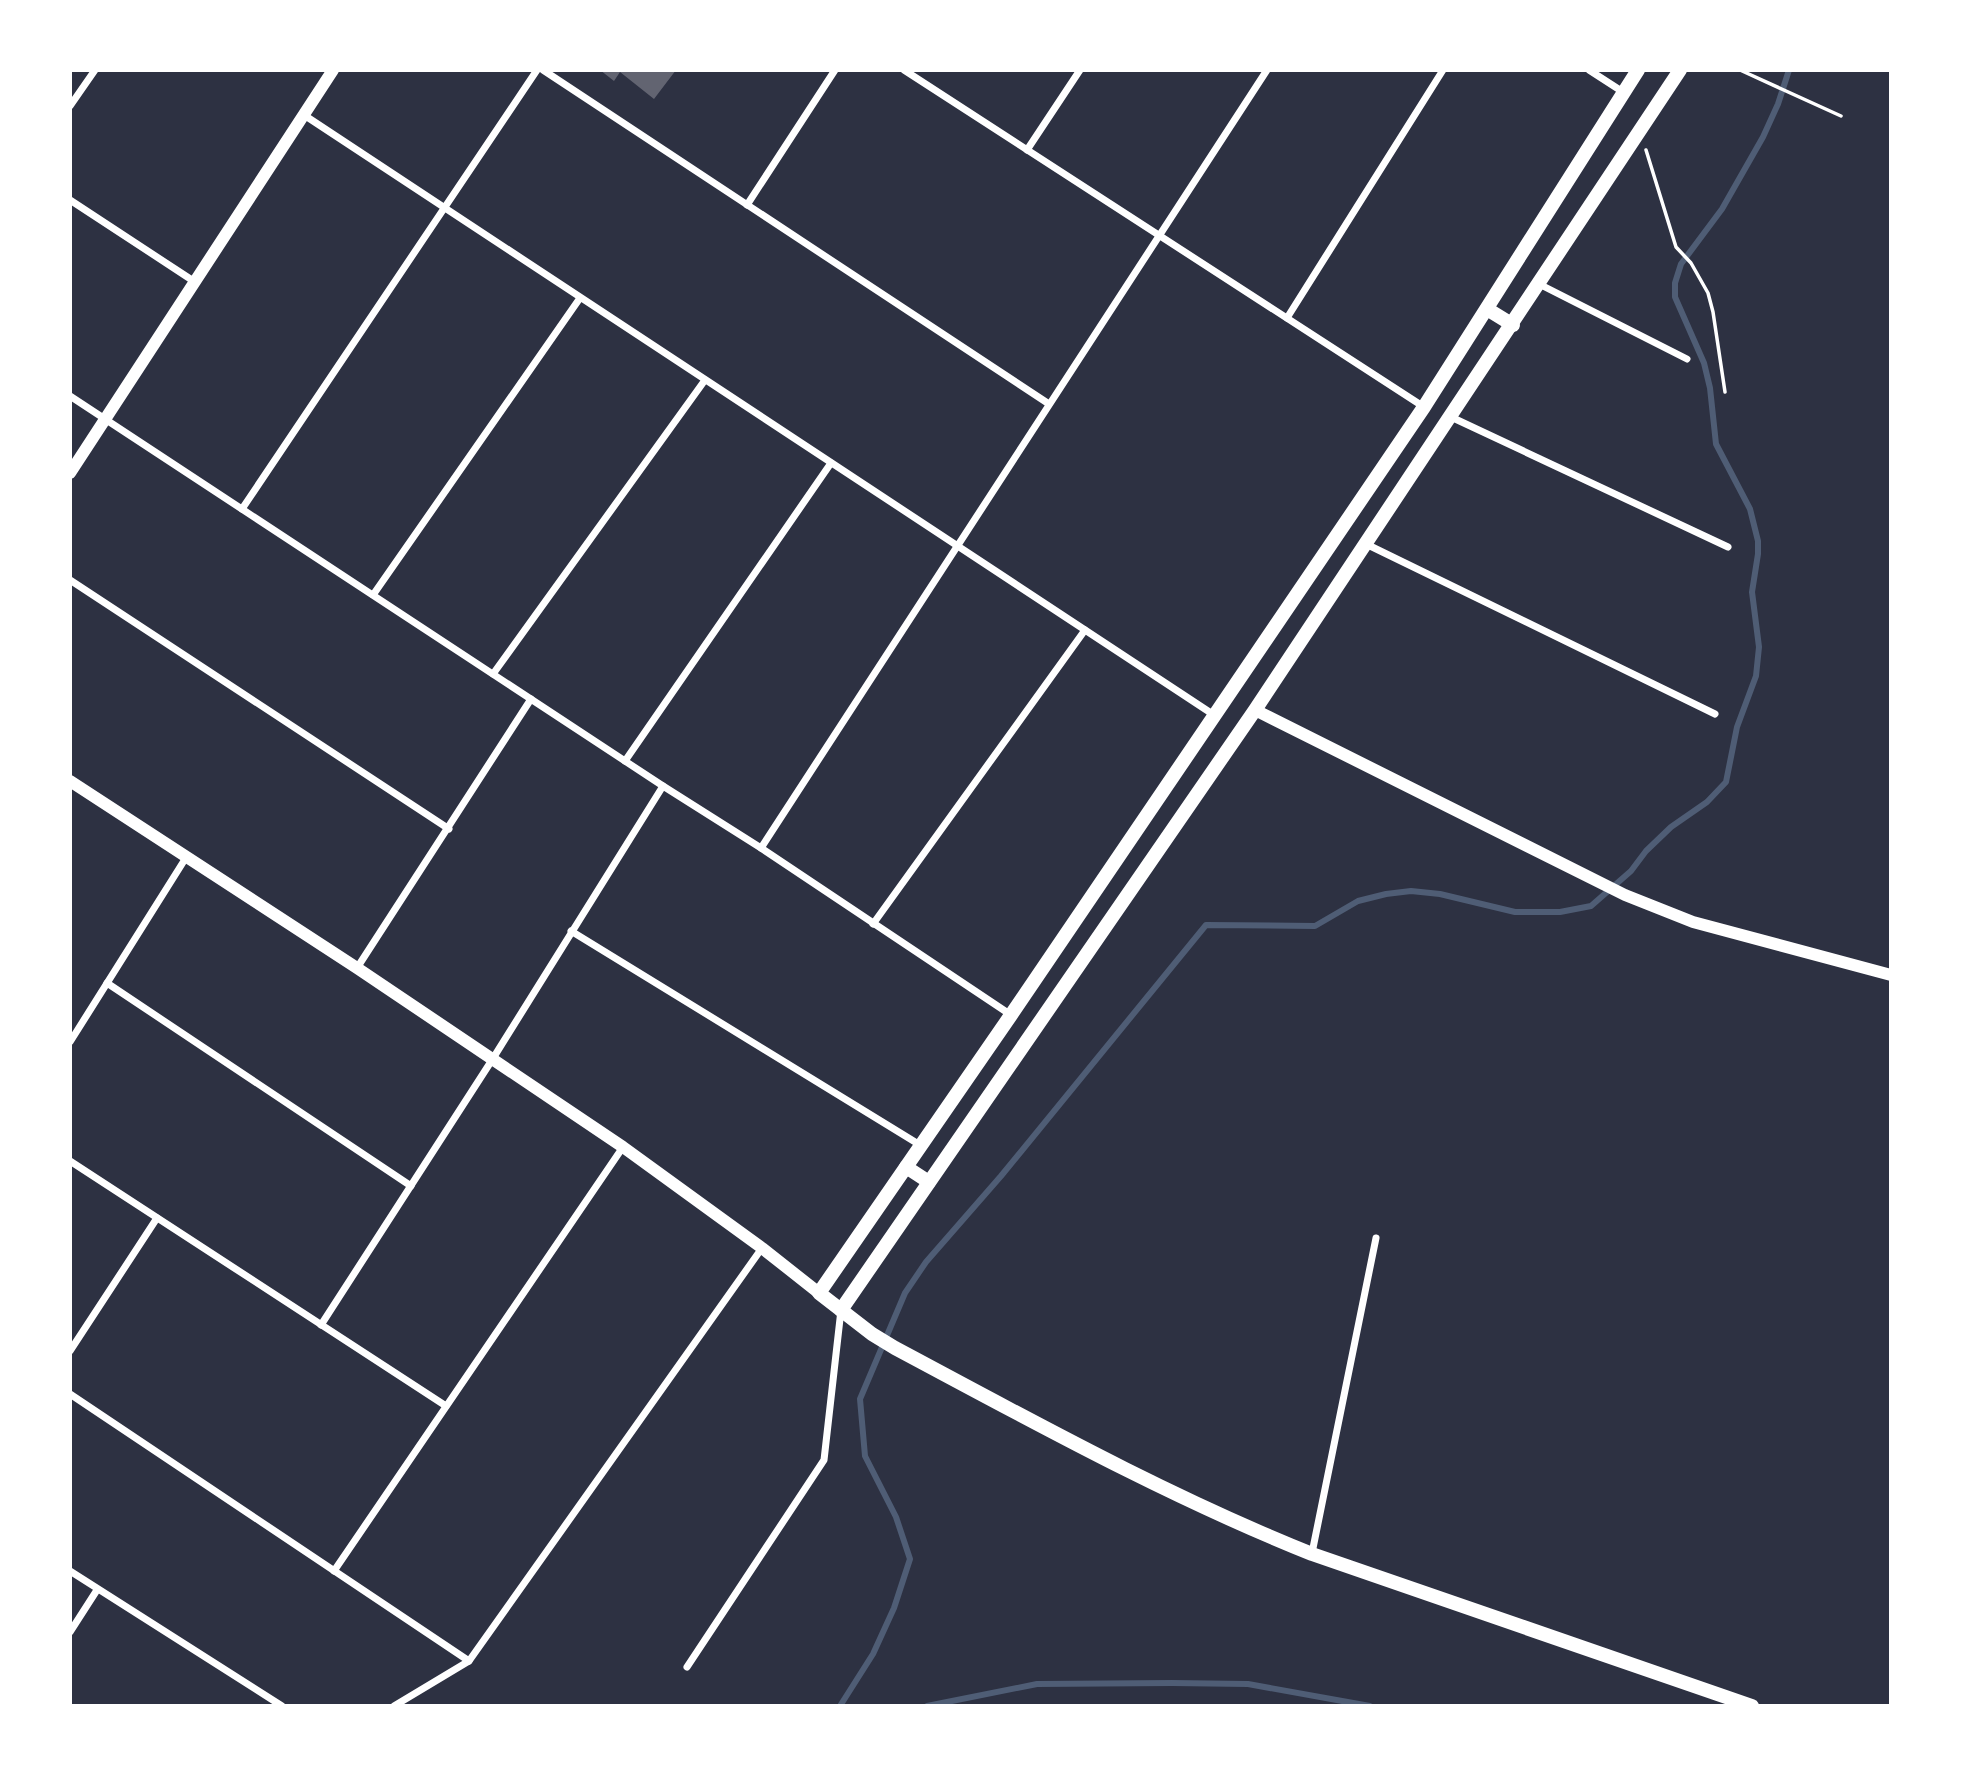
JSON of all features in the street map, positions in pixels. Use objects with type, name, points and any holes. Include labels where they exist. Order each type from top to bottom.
[{"type":"main road","points":[[1638,70],[1424,407],[819,1293],[872,1334],[895,1348],[1141,1479],[1243,1526],[1312,1554],[1752,1706]]},
{"type":"main road","points":[[841,1310],[1255,710],[1680,70]]},
{"type":"main road","points":[[1487,309],[1513,325]]},
{"type":"main road","points":[[906,1167],[929,1182]]},
{"type":"street","points":[[70,106],[95,70]]},
{"type":"street","points":[[242,509],[443,208],[540,70],[1049,404]]},
{"type":"street","points":[[747,205],[835,70]]},
{"type":"street","points":[[904,70],[1424,407]]},
{"type":"street","points":[[1027,150],[1080,70]]},
{"type":"street","points":[[761,848],[1267,70]]},
{"type":"street","points":[[1287,318],[1443,70]]},
{"type":"street","points":[[1589,70],[1623,92]]},
{"type":"street","points":[[70,472],[304,116],[330,72]]},
{"type":"street","points":[[304,116],[1214,715]]},
{"type":"street","points":[[70,200],[195,282]]},
{"type":"street","points":[[1539,284],[1687,359]]},
{"type":"street","points":[[373,595],[580,298]]},
{"type":"street","points":[[493,674],[705,380]]},
{"type":"street","points":[[70,396],[761,848],[1011,1015]]},
{"type":"street","points":[[1451,416],[1728,547]]},
{"type":"street","points":[[625,761],[831,463]]},
{"type":"street","points":[[1366,544],[1715,715]]},
{"type":"street","points":[[70,580],[449,829]]},
{"type":"street","points":[[873,924],[1085,630]]},
{"type":"street","points":[[357,968],[531,699]]},
{"type":"street","points":[[1255,710],[1625,895],[1693,922],[1891,975]]},
{"type":"street","points":[[71,783],[357,968],[623,1147],[819,1293]]},
{"type":"street","points":[[321,1325],[492,1060],[663,786]]},
{"type":"street","points":[[70,1042],[187,856]]},
{"type":"street","points":[[571,931],[921,1146]]},
{"type":"street","points":[[107,983],[411,1186]]},
{"type":"street","points":[[334,1571],[623,1147]]},
{"type":"street","points":[[70,1161],[446,1406]]},
{"type":"street","points":[[70,1351],[157,1218]]},
{"type":"street","points":[[1312,1554],[1376,1238]]},
{"type":"street","points":[[394,1706],[469,1661],[762,1248]]},
{"type":"street","points":[[687,1667],[824,1460],[841,1310]]},
{"type":"street","points":[[70,1394],[469,1661]]},
{"type":"street","points":[[70,1571],[282,1706]]},
{"type":"street","points":[[70,1632],[97,1590]]},
{"type":"path","points":[[1740,70],[1841,116]]},
{"type":"path","points":[[1639,132],[1676,247],[1691,263],[1708,293],[1725,392]]},
{"type":"building","points":[[600,70],[676,70],[654,99],[620,72],[614,81]]},
{"type":"waterway","points":[[840,1706],[873,1654],[894,1608],[910,1559],[896,1517],[865,1456],[860,1399],[905,1293],[926,1262],[1001,1176],[1206,925],[1315,926],[1358,901],[1411,891],[1440,894],[1515,912],[1560,912],[1591,906],[1631,871],[1646,851],[1671,827],[1707,802],[1726,782],[1737,727],[1756,676],[1759,647],[1752,592],[1758,541],[1750,509],[1716,444],[1710,388],[1704,363],[1675,297],[1675,283],[1681,264],[1722,209],[1763,137],[1789,70]]},
{"type":"waterway","points":[[927,1706],[1037,1684],[1172,1683],[1248,1684],[1370,1706]]}]
